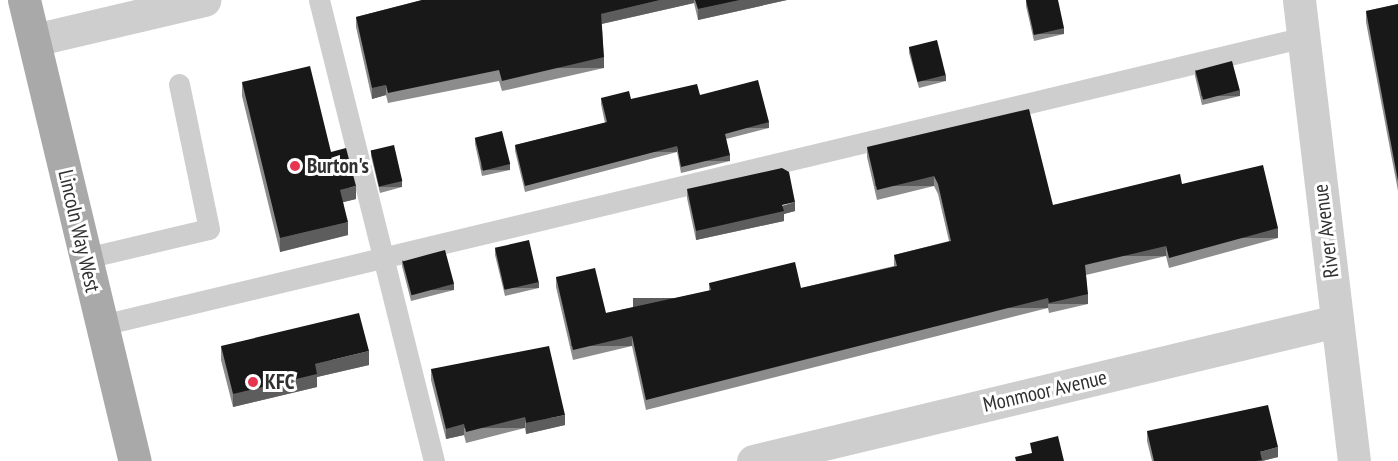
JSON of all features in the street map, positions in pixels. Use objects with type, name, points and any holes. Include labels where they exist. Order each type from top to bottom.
[{"type":"main road","name":"Lincoln Way West","points":[[24,0],[135,461]]},
{"type":"street","points":[[34,40],[204,0]]},
{"type":"street","name":"River Avenue","points":[[1299,0],[1354,461]]},
{"type":"street","name":"Monmoor Avenue","points":[[753,461],[1336,321]]},
{"type":"lane","points":[[319,0],[434,461]]},
{"type":"lane","points":[[102,325],[383,254],[1304,38]]},
{"type":"lane","points":[[86,258],[209,229],[179,84]]},
{"type":"building","points":[[422,0],[660,0],[601,14],[604,57],[502,81],[499,70],[388,93],[386,85],[372,88],[356,17]]},
{"type":"building","points":[[695,0],[740,0],[698,9]]},
{"type":"building","points":[[1026,0],[1058,0],[1064,28],[1034,35]]},
{"type":"building","points":[[1398,4],[1398,181],[1366,11]]},
{"type":"building","points":[[937,40],[946,75],[918,82],[909,47]]},
{"type":"building","points":[[1232,61],[1240,90],[1203,100],[1195,71]]},
{"type":"building","name":"Burton's","points":[[310,66],[331,152],[346,148],[356,186],[340,190],[348,222],[280,238],[242,82]]},
{"type":"building","points":[[758,80],[769,122],[725,134],[730,155],[681,167],[677,146],[525,186],[515,145],[607,122],[601,98],[629,91],[631,99],[697,84],[700,95]]},
{"type":"building","points":[[1029,109],[1053,205],[1180,174],[1182,184],[1263,165],[1278,228],[1169,258],[1166,246],[1085,265],[1088,294],[1049,303],[1048,298],[646,400],[632,336],[573,350],[556,277],[595,268],[606,313],[711,290],[709,283],[795,262],[801,288],[897,266],[894,255],[951,241],[938,184],[934,176],[877,190],[867,147]]},
{"type":"building","points":[[502,131],[510,164],[483,171],[475,138]]},
{"type":"building","points":[[394,145],[402,181],[379,186],[371,150]]},
{"type":"building","points":[[782,168],[789,172],[795,202],[782,205],[784,211],[696,231],[687,189]]},
{"type":"building","points":[[529,240],[539,282],[505,290],[495,248]]},
{"type":"building","points":[[445,250],[454,284],[412,295],[402,261]]},
{"type":"building","points":[[359,313],[369,351],[315,364],[317,374],[233,394],[221,346]]},
{"type":"building","points":[[549,346],[565,415],[526,423],[525,417],[466,432],[464,424],[446,429],[431,369]]},
{"type":"building","points":[[1268,405],[1278,447],[1260,452],[1262,460],[1154,461],[1147,431]]},
{"type":"building","points":[[1058,436],[1064,461],[1016,461],[1015,457],[1032,453],[1030,443]]},
{"type":"place","name":"Burton's","points":[[295,166]]},
{"type":"place","name":"KFC","points":[[253,382]]}]
